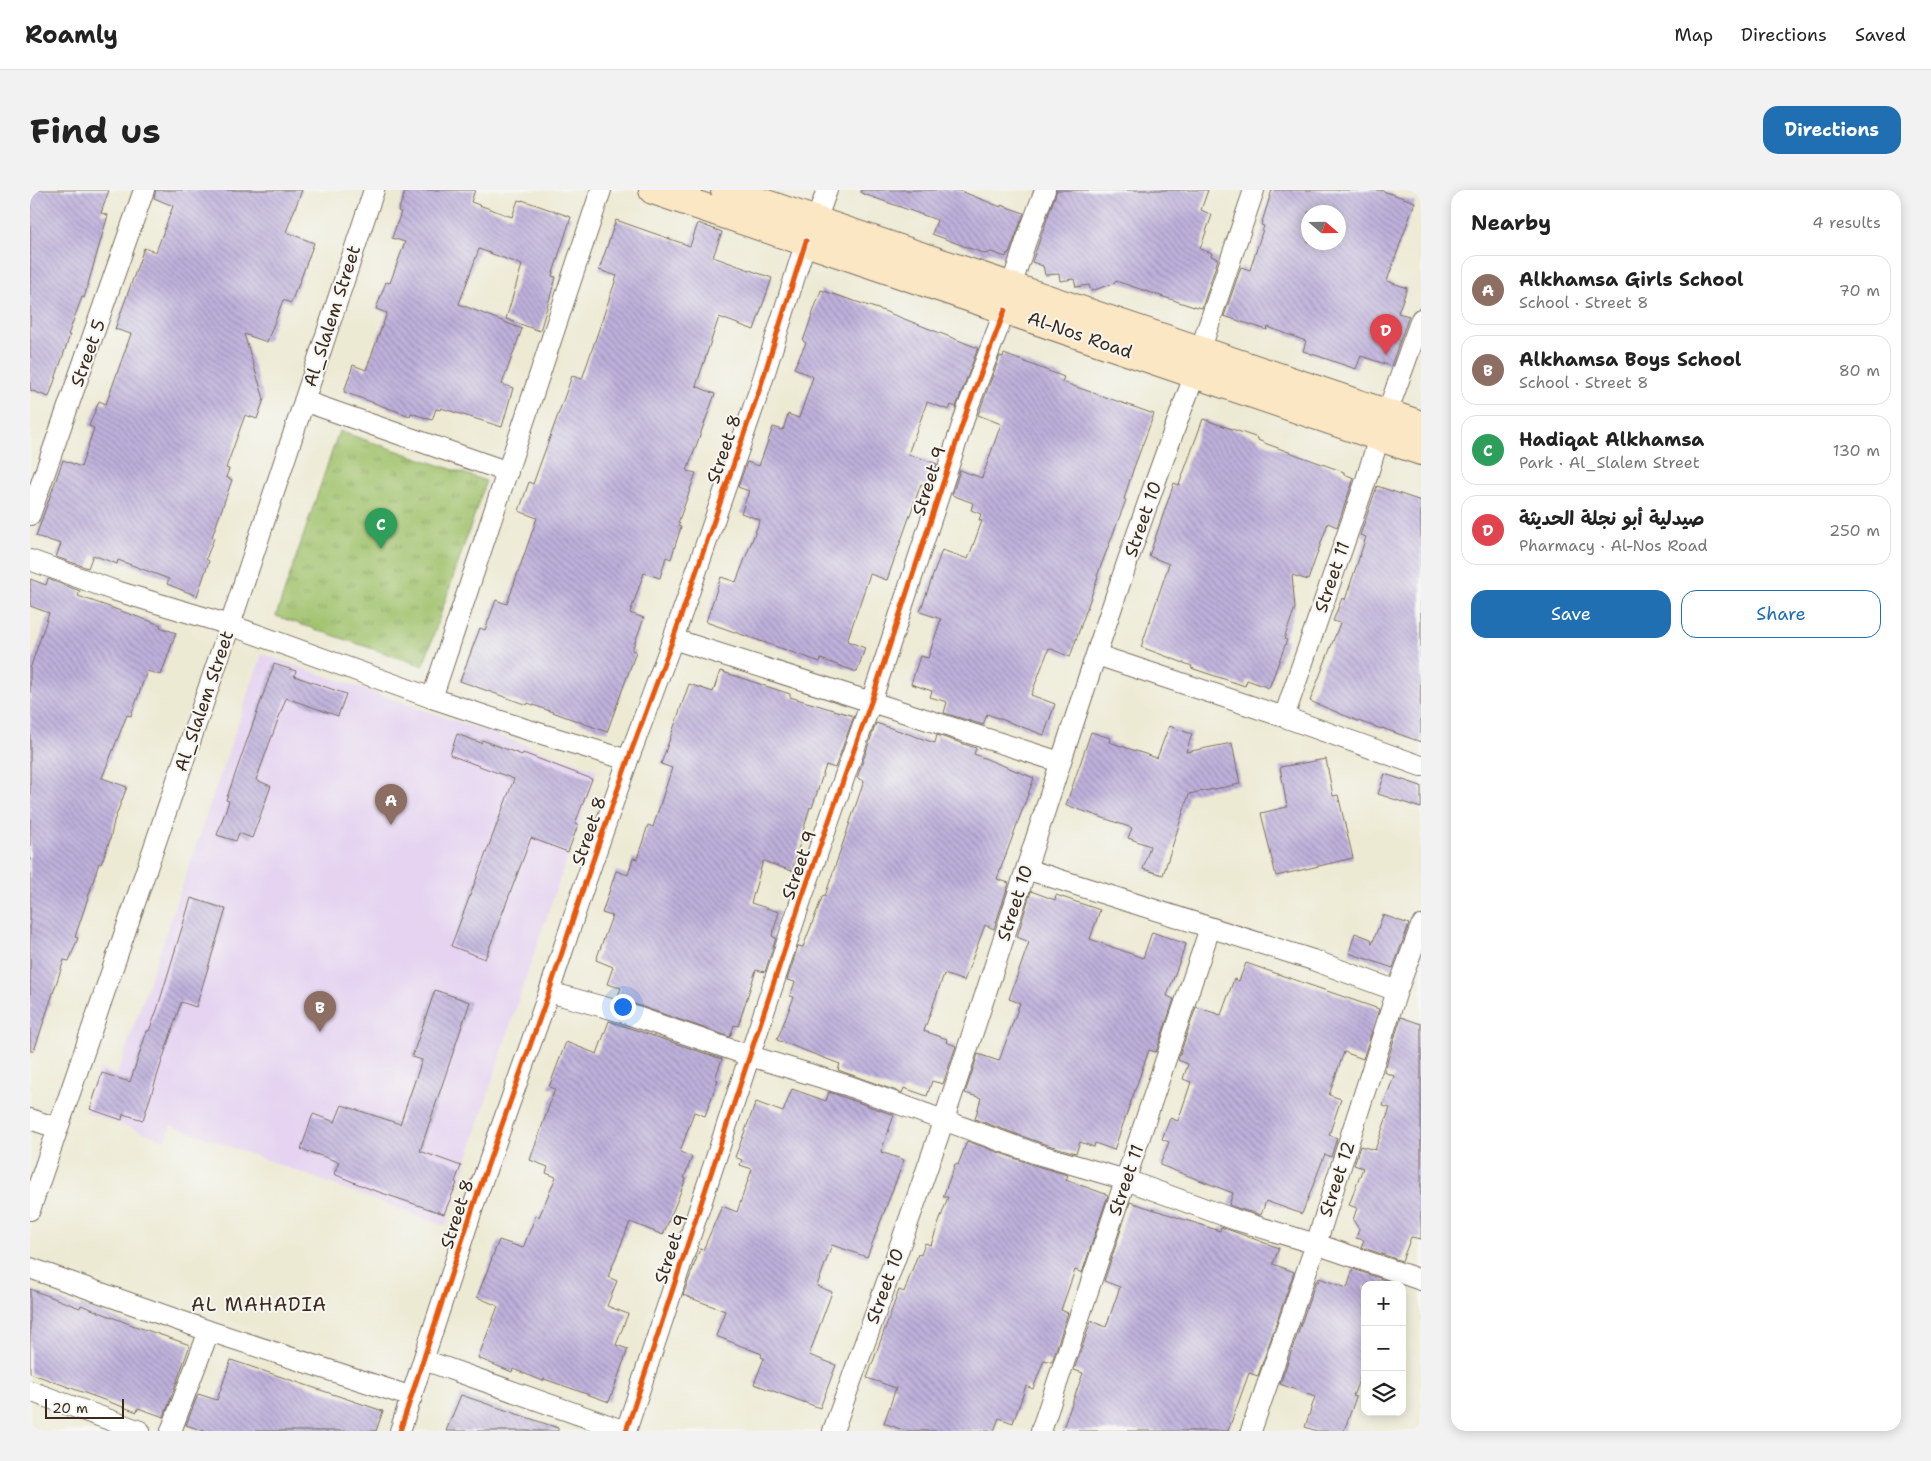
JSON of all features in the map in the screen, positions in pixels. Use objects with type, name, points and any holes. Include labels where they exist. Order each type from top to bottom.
[{"type":"main road","name":"Al-Nos Road","points":[[654,190],[811,231],[1383,425],[1421,451]]},
{"type":"main road","name":"Al-Nos Road","points":[[725,190],[811,231]]},
{"type":"main road","name":"Al-Nos Road","points":[[1383,425],[1421,426]]},
{"type":"street","name":"Street 5","points":[[30,515],[144,190]]},
{"type":"street","name":"Al_Slalem Street","points":[[30,1210],[230,625],[374,190]]},
{"type":"street","points":[[432,698],[601,190]]},
{"type":"street","name":"Street 8","points":[[400,1431],[476,1201],[583,889],[673,639],[760,388],[811,231],[827,190]]},
{"type":"street","name":"Street 9","points":[[626,1431],[801,900],[871,702],[968,407],[1045,190]]},
{"type":"street","name":"Street 10","points":[[833,1431],[944,1121],[1060,762],[1197,363],[1254,190]]},
{"type":"street","name":"Street 11","points":[[1284,717],[1421,319]]},
{"type":"street","points":[[304,402],[508,472]]},
{"type":"street","points":[[30,560],[113,590],[230,625],[432,698],[628,760]]},
{"type":"street","points":[[673,639],[1060,762]]},
{"type":"street","points":[[1097,655],[1284,717],[1421,766]]},
{"type":"street","points":[[1026,869],[1313,960],[1397,991]]},
{"type":"street","name":"Street 12","points":[[1251,1431],[1316,1244],[1397,991],[1421,926]]},
{"type":"street","name":"Street 11","points":[[1041,1431],[1210,928]]},
{"type":"street","points":[[549,992],[622,1012],[750,1056],[849,1086],[1037,1154],[1126,1180],[1236,1220],[1316,1244],[1421,1280]]},
{"type":"street","points":[[30,1119],[57,1128]]},
{"type":"street","points":[[30,1268],[209,1331],[412,1397]]},
{"type":"street","points":[[171,1431],[209,1331]]},
{"type":"street","points":[[424,1360],[626,1431]]},
{"type":"street","points":[[30,1391],[140,1431]]},
{"type":"shaded area","points":[[262,654],[597,770],[520,995],[446,1226],[171,1125],[166,1140],[85,1112],[99,1069],[117,1075]]},
{"type":"green space","points":[[339,431],[486,481],[423,666],[276,616]]},
{"type":"building","points":[[30,190],[109,190],[101,213],[108,215],[84,298],[82,297],[68,335],[70,335],[49,397],[30,390]]},
{"type":"building","points":[[156,190],[302,190],[286,232],[314,243],[291,303],[283,300],[267,342],[244,334],[264,399],[257,419],[245,415],[226,468],[229,469],[226,477],[232,480],[212,537],[214,538],[206,559],[209,561],[197,596],[167,584],[169,579],[118,560],[117,564],[93,555],[88,568],[56,557],[61,544],[36,536],[63,460],[81,467],[94,428],[89,426],[99,401],[106,404],[131,334],[115,329],[144,248],[156,252],[173,206],[154,198]]},
{"type":"building","points":[[406,190],[475,190],[471,202],[512,217],[518,200],[522,200],[571,217],[552,276],[556,277],[540,331],[506,319],[522,265],[479,249],[459,304],[522,329],[502,384],[513,388],[502,427],[441,408],[440,410],[436,409],[432,420],[411,413],[410,416],[344,392],[353,365],[366,370],[387,313],[376,309],[386,282],[390,283],[405,242],[392,238],[401,212],[398,211]]},
{"type":"building","points":[[861,190],[958,190],[1001,207],[1001,205],[1024,213],[1009,254],[1007,253],[1006,257],[991,252],[985,254],[932,234],[937,220],[861,193]]},
{"type":"building","points":[[1057,190],[1208,190],[1201,210],[1212,215],[1200,249],[1212,253],[1211,256],[1218,259],[1202,308],[1116,281],[1091,291],[1089,285],[1076,287],[1074,279],[1060,281],[1059,274],[1045,275],[1043,266],[1032,262]]},
{"type":"building","points":[[1272,190],[1380,190],[1415,202],[1387,281],[1407,288],[1398,313],[1409,316],[1391,366],[1361,356],[1356,369],[1303,351],[1306,341],[1268,327],[1267,330],[1224,316],[1241,267],[1250,270],[1264,226],[1261,225]]},
{"type":"building","points":[[616,220],[690,246],[698,223],[722,232],[713,257],[772,278],[754,330],[719,317],[696,386],[715,394],[687,471],[696,473],[678,523],[680,523],[678,526],[681,527],[671,559],[666,557],[660,578],[644,573],[630,613],[644,618],[632,650],[636,652],[607,732],[528,703],[527,705],[460,681],[480,628],[485,630],[496,600],[507,604],[537,518],[519,511],[529,482],[533,484],[572,376],[582,379],[617,276],[599,270]]},
{"type":"building","points":[[821,290],[884,311],[978,348],[956,407],[951,405],[949,410],[927,402],[908,454],[937,464],[929,487],[921,484],[887,580],[870,574],[847,641],[865,648],[857,672],[821,659],[820,662],[706,622],[721,577],[736,582],[760,520],[741,513],[749,491],[738,487],[747,462],[759,466],[773,427],[783,430],[788,414],[799,418],[813,377],[794,368],[806,343],[803,341]]},
{"type":"building","points":[[1004,354],[1064,377],[1062,382],[1154,414],[1133,470],[1124,499],[1126,500],[1097,576],[1070,657],[1049,648],[1031,695],[1055,704],[1044,735],[987,714],[983,725],[944,713],[947,702],[930,697],[932,691],[911,684],[920,656],[928,658],[941,619],[920,612],[942,550],[968,559],[982,521],[979,520],[981,514],[971,510],[973,503],[952,495],[960,470],[982,478],[1001,424],[978,415],[1000,356],[1003,357]]},
{"type":"building","points":[[1203,419],[1258,438],[1258,440],[1267,444],[1344,472],[1344,474],[1354,478],[1337,527],[1328,523],[1308,580],[1292,575],[1295,608],[1284,639],[1287,640],[1269,688],[1247,680],[1245,686],[1191,668],[1192,666],[1141,647],[1169,564],[1149,556],[1174,483],[1179,485]]},
{"type":"building","points":[[1377,486],[1421,501],[1421,742],[1358,721],[1310,701],[1340,623],[1333,621],[1342,598],[1345,600],[1366,537],[1360,535]]},
{"type":"building","points":[[30,579],[46,585],[48,579],[80,591],[78,596],[161,625],[160,627],[176,633],[161,675],[147,671],[131,716],[127,715],[102,778],[127,787],[114,821],[110,840],[101,864],[99,863],[75,937],[78,938],[69,961],[64,960],[34,1051],[30,1051],[30,669],[49,613],[30,606]]},
{"type":"building","points":[[274,664],[296,671],[294,676],[346,694],[338,716],[286,698],[256,780],[271,786],[252,838],[239,833],[236,841],[217,835],[229,801],[226,800]]},
{"type":"building","points":[[720,671],[790,694],[790,697],[854,716],[835,768],[826,765],[812,808],[810,807],[792,871],[763,861],[751,903],[779,912],[772,936],[776,938],[765,972],[756,970],[738,1026],[734,1025],[730,1037],[617,998],[621,988],[607,984],[613,967],[596,960],[612,916],[602,913],[616,871],[628,875],[633,858],[637,859],[648,825],[653,827],[672,768],[661,764],[689,684],[713,692]]},
{"type":"building","points":[[876,723],[935,743],[937,735],[976,748],[974,754],[1034,778],[997,879],[1009,883],[994,929],[985,925],[964,981],[944,974],[924,1031],[947,1039],[946,1042],[956,1046],[943,1084],[932,1081],[927,1096],[904,1088],[902,1093],[838,1070],[840,1064],[777,1040],[794,997],[790,996],[795,982],[787,980],[798,946],[803,947],[823,895],[825,896],[864,781],[857,778]]},
{"type":"building","points":[[1169,726],[1192,734],[1186,752],[1232,743],[1240,784],[1189,794],[1163,875],[1143,869],[1150,846],[1128,838],[1132,828],[1066,805],[1091,732],[1110,738],[1109,742],[1157,758]]},
{"type":"building","points":[[457,734],[481,743],[482,740],[522,755],[523,753],[592,779],[575,824],[578,825],[568,852],[531,838],[485,959],[451,946],[514,779],[450,755]]},
{"type":"building","points":[[1326,759],[1333,796],[1338,795],[1353,858],[1276,876],[1261,813],[1287,807],[1280,767]]},
{"type":"building","points":[[1385,774],[1421,786],[1421,808],[1378,794]]},
{"type":"building","points":[[1031,891],[1055,900],[1056,895],[1100,910],[1090,939],[1143,958],[1152,932],[1186,944],[1167,996],[1174,999],[1156,1052],[1149,1050],[1114,1150],[1095,1143],[1094,1147],[1080,1142],[1076,1153],[1041,1143],[975,1119],[981,1098],[965,1093],[978,1054],[999,1061],[1020,1003],[1009,999],[1029,942],[1017,937]]},
{"type":"building","points":[[191,898],[226,909],[196,1007],[181,1002],[143,1120],[123,1114],[122,1120],[90,1109],[102,1073],[130,1082],[147,1031],[149,1031],[157,1010]]},
{"type":"building","points":[[1383,915],[1409,924],[1393,968],[1349,953],[1355,933],[1371,939],[1372,944]]},
{"type":"building","points":[[1246,963],[1379,1009],[1363,1059],[1344,1052],[1329,1095],[1341,1099],[1329,1135],[1337,1138],[1331,1157],[1325,1154],[1302,1214],[1266,1201],[1261,1215],[1240,1209],[1229,1205],[1233,1193],[1160,1165],[1169,1142],[1162,1139],[1170,1118],[1178,1121],[1191,1082],[1183,1079],[1188,1064],[1178,1060],[1196,1007],[1221,1015],[1234,979],[1239,981]]},
{"type":"building","points":[[435,990],[470,1002],[420,1151],[461,1166],[455,1182],[457,1183],[444,1214],[370,1189],[334,1174],[339,1162],[301,1149],[313,1114],[335,1122],[342,1105],[400,1124],[422,1060],[412,1057]]},
{"type":"building","points":[[1401,1017],[1421,1024],[1421,1239],[1411,1237],[1402,1261],[1361,1247],[1364,1240],[1356,1238],[1359,1229],[1353,1220],[1357,1208],[1349,1205],[1363,1168],[1354,1165],[1360,1146],[1375,1150],[1390,1108],[1383,1106],[1394,1076],[1384,1072]]},
{"type":"building","points":[[609,1021],[722,1059],[715,1079],[718,1080],[705,1116],[694,1112],[680,1152],[692,1157],[684,1178],[686,1179],[663,1235],[630,1222],[608,1277],[617,1281],[607,1306],[628,1314],[616,1345],[628,1349],[609,1402],[544,1379],[543,1381],[513,1369],[512,1372],[478,1358],[498,1306],[477,1297],[499,1240],[523,1248],[536,1215],[539,1217],[556,1177],[546,1173],[548,1167],[530,1160],[555,1089],[549,1087],[566,1042],[597,1054]]},
{"type":"building","points":[[792,1089],[826,1101],[829,1092],[894,1115],[881,1152],[904,1160],[867,1257],[832,1245],[817,1286],[832,1292],[809,1355],[836,1365],[820,1408],[754,1384],[764,1358],[761,1357],[762,1354],[716,1336],[725,1311],[683,1295],[700,1249],[703,1250],[722,1206],[737,1212],[752,1169],[740,1165],[742,1160],[735,1157],[756,1102],[783,1112]]},
{"type":"building","points":[[967,1141],[1033,1165],[1068,1175],[1066,1180],[1108,1195],[1082,1273],[1075,1270],[1061,1310],[1068,1313],[1052,1362],[1044,1360],[1033,1389],[1026,1386],[1013,1423],[999,1418],[994,1431],[906,1431],[884,1423],[896,1388],[867,1378],[899,1290],[904,1292],[918,1254],[921,1255],[925,1243],[931,1245],[948,1197],[943,1197],[955,1164],[958,1165]]},
{"type":"building","points":[[1130,1202],[1220,1231],[1221,1227],[1279,1248],[1273,1264],[1294,1272],[1258,1376],[1249,1373],[1228,1431],[1062,1431],[1083,1373],[1074,1370],[1091,1321],[1106,1327],[1120,1287],[1104,1281]]},
{"type":"building","points":[[1353,1269],[1388,1281],[1361,1281],[1361,1375],[1353,1396],[1356,1397],[1344,1431],[1317,1431],[1305,1427],[1315,1397],[1280,1384],[1316,1281],[1318,1282],[1319,1278],[1347,1288]]},
{"type":"building","points":[[30,1289],[80,1308],[81,1305],[190,1345],[164,1417],[138,1408],[137,1412],[30,1373]]},
{"type":"building","points":[[231,1360],[383,1411],[376,1431],[204,1431],[186,1425],[198,1394],[217,1400]]},
{"type":"building","points":[[461,1395],[558,1428],[558,1431],[446,1431]]},
{"type":"cycle path","points":[[400,1431],[475,1201],[628,760],[673,639],[760,388],[806,241]]},
{"type":"cycle path","points":[[626,1431],[801,900],[871,702],[968,407],[1005,310]]},
{"type":"place","name":"صيدلية أبو نجلة الحديثة","points":[[1386,355]]},
{"type":"place","name":"Hadiqat Alkhamsa","points":[[381,549]]},
{"type":"place","name":"Alkhamsa Girls School","points":[[391,825]]},
{"type":"place","name":"Alkhamsa Boys School","points":[[320,1032]]},
{"type":"district","name":"AL MAHADIA","points":[[259,1304]]}]
